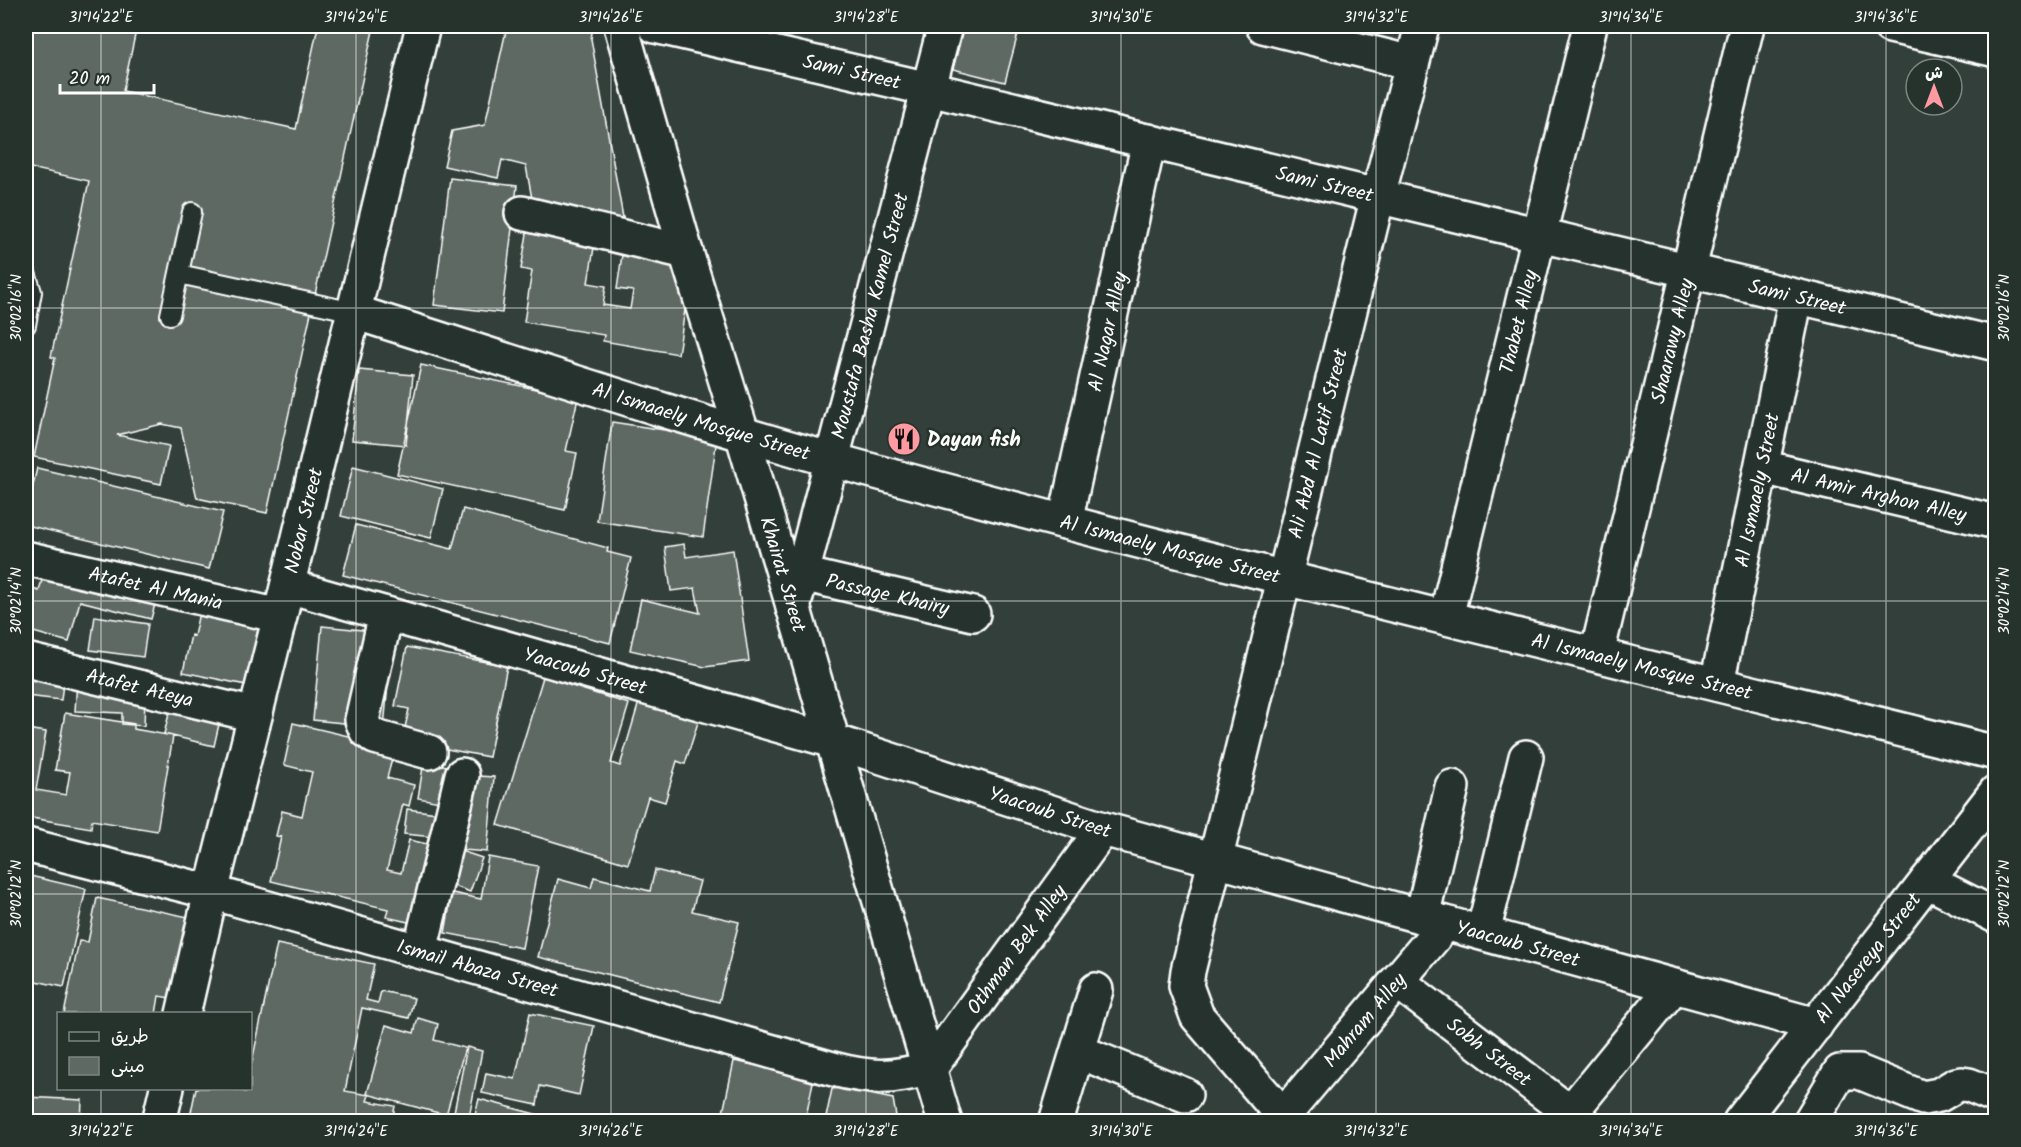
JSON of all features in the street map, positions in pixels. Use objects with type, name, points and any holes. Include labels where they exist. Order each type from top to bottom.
[{"type":"street","name":"Nobar Street","points":[[183,1012],[423,26]]},
{"type":"street","name":"Khairat Street","points":[[621,26],[945,1122]]},
{"type":"street","name":"Sami Street","points":[[655,26],[1149,141],[1995,344]]},
{"type":"street","name":"Moustafa Basha Kamel Street","points":[[793,608],[945,26]]},
{"type":"street","points":[[1263,26],[1412,63]]},
{"type":"street","name":"Ali Abd Al Latif Street","points":[[1285,1119],[1197,1016],[1186,986],[1378,196],[1422,26]]},
{"type":"street","name":"Thabet Alley","points":[[1446,617],[1590,26]]},
{"type":"street","name":"Shaarawy Alley","points":[[1598,654],[1747,26]]},
{"type":"street","points":[[1890,26],[1995,50]]},
{"type":"street","name":"Al Nagar Alley","points":[[1065,522],[1149,141]]},
{"type":"street","points":[[522,213],[686,252]]},
{"type":"street","name":"Al Ismaaely Street","points":[[1717,684],[1796,297]]},
{"type":"street","name":"Al Ismaaely Mosque Street","points":[[354,312],[832,460],[1065,522],[1995,753]]},
{"type":"street","name":"Al Amir Arghon Alley","points":[[1762,467],[1995,522]]},
{"type":"street","name":"Atafet Al Mania","points":[[30,559],[284,601]]},
{"type":"street","name":"Passage Khairy","points":[[802,574],[973,614]]},
{"type":"street","name":"Yaacoub Street","points":[[284,601],[386,614],[833,741],[1103,829],[1816,1025]]},
{"type":"street","points":[[386,614],[362,720],[366,730],[375,737],[429,752]]},
{"type":"street","name":"Atafet Ateya","points":[[26,660],[255,715]]},
{"type":"street","points":[[1483,933],[1526,757]]},
{"type":"street","points":[[420,951],[462,775]]},
{"type":"street","points":[[1434,920],[1452,787]]},
{"type":"street","name":"Al Nasereya Street","points":[[1740,1122],[1995,792]]},
{"type":"street","name":"Othman Bek Alley","points":[[930,1068],[1103,829]]},
{"type":"street","name":"Ismail Abaza Street","points":[[26,845],[211,892],[856,1075],[881,1077],[906,1075],[930,1068]]},
{"type":"street","points":[[1927,881],[1995,916]]},
{"type":"street","name":"Mahram Alley","points":[[1285,1119],[1397,981],[1434,920]]},
{"type":"street","name":"Sobh Street","points":[[1397,981],[1576,1117]]},
{"type":"street","points":[[1576,1117],[1674,986]]},
{"type":"street","points":[[1056,1122],[1096,990]]},
{"type":"street","points":[[1078,1051],[1185,1095]]},
{"type":"street","points":[[1810,1122],[1840,1072],[1859,1072],[1923,1098],[1940,1095],[1962,1084],[1995,1096]]},
{"type":"street","points":[[159,1122],[166,1090]]},
{"type":"lane","points":[[170,315],[192,212]]},
{"type":"lane","points":[[26,273],[32,292],[26,325]]},
{"type":"lane","points":[[179,274],[354,312]]},
{"type":"building","points":[[26,26],[137,26],[123,91],[296,129],[318,26],[374,26],[267,513],[197,498],[181,428],[162,424],[117,435],[169,446],[161,484],[34,457],[55,358],[51,357],[89,181],[26,167]]},
{"type":"building","points":[[507,26],[593,26],[591,39],[624,223],[594,229],[591,211],[575,213],[533,204],[526,166],[502,160],[498,178],[444,166],[452,131],[485,125]]},
{"type":"building","points":[[964,26],[1020,26],[1005,82],[953,69]]},
{"type":"building","points":[[450,178],[517,186],[502,313],[434,305]]},
{"type":"building","points":[[530,216],[595,242],[588,283],[606,286],[603,305],[630,309],[633,291],[617,289],[623,248],[693,259],[678,354],[603,341],[604,335],[524,322],[532,271],[521,269]]},
{"type":"building","points":[[421,365],[578,398],[566,451],[577,453],[565,510],[397,474]]},
{"type":"building","points":[[359,370],[413,375],[406,445],[352,440]]},
{"type":"building","points":[[612,422],[717,438],[703,537],[597,521]]},
{"type":"building","points":[[353,466],[443,489],[431,538],[341,516]]},
{"type":"building","points":[[37,468],[223,512],[209,569],[26,525],[26,515]]},
{"type":"building","points":[[463,509],[608,548],[607,552],[631,558],[610,643],[343,575],[356,525],[452,549]]},
{"type":"building","points":[[684,544],[686,557],[733,550],[749,661],[705,667],[630,650],[641,599],[700,613],[695,588],[671,591],[665,547]]},
{"type":"building","points":[[50,549],[162,578],[151,619],[80,601],[69,642],[26,630],[27,587],[39,591]]},
{"type":"building","points":[[203,594],[263,607],[246,685],[183,672]]},
{"type":"building","points":[[95,616],[148,624],[143,657],[90,650]]},
{"type":"building","points":[[322,626],[393,633],[384,727],[313,720]]},
{"type":"building","points":[[26,646],[67,651],[61,700],[26,696]]},
{"type":"building","points":[[407,647],[507,666],[489,757],[431,746],[400,751],[409,709],[395,706]]},
{"type":"building","points":[[78,666],[146,670],[144,726],[122,724],[122,713],[75,711]]},
{"type":"building","points":[[543,677],[629,704],[611,763],[620,766],[639,702],[699,719],[685,764],[677,761],[665,802],[648,797],[628,864],[498,825]]},
{"type":"building","points":[[176,686],[225,698],[214,746],[164,734]]},
{"type":"building","points":[[65,713],[134,724],[134,729],[173,736],[157,831],[92,820],[91,828],[26,817],[26,729],[46,732],[36,790],[66,795],[70,772],[55,770]]},
{"type":"building","points":[[293,723],[395,747],[387,778],[414,785],[409,806],[403,804],[387,870],[401,873],[409,840],[436,846],[417,924],[386,917],[388,909],[271,881],[281,837],[276,836],[282,811],[302,816],[312,772],[284,765]]},
{"type":"building","points":[[424,761],[452,767],[445,803],[418,798]]},
{"type":"building","points":[[461,775],[494,777],[487,852],[452,849]]},
{"type":"building","points":[[407,809],[437,813],[434,837],[404,834]]},
{"type":"building","points":[[458,850],[482,858],[470,892],[446,883]]},
{"type":"building","points":[[488,857],[538,866],[522,948],[445,933],[452,893],[481,899]]},
{"type":"building","points":[[655,870],[700,881],[692,911],[739,922],[719,1002],[538,957],[558,879],[591,888],[594,877],[650,891]]},
{"type":"building","points":[[26,875],[86,889],[64,987],[26,979]]},
{"type":"building","points":[[97,898],[198,919],[181,1000],[159,996],[156,1012],[64,1012],[79,941],[88,942]]},
{"type":"building","points":[[277,944],[374,964],[366,1000],[378,1003],[381,991],[414,998],[409,1018],[362,1008],[345,1091],[369,1095],[367,1101],[395,1106],[392,1122],[189,1122],[196,1090],[246,1092],[252,1090],[252,1062]]},
{"type":"building","points":[[530,1013],[594,1026],[579,1095],[540,1086],[537,1105],[482,1093],[486,1073],[515,1079]]},
{"type":"building","points":[[418,1018],[438,1024],[434,1040],[465,1048],[446,1115],[367,1094],[386,1025],[414,1033]]},
{"type":"building","points":[[467,1047],[482,1051],[468,1122],[452,1122]]},
{"type":"building","points":[[734,1061],[814,1077],[805,1122],[721,1122]]},
{"type":"building","points":[[840,1088],[893,1099],[897,1122],[825,1122],[832,1089]]},
{"type":"building","points":[[26,1097],[82,1100],[81,1122],[26,1122]]},
{"type":"building","points":[[479,1099],[539,1115],[538,1122],[473,1122]]},
{"type":"place","name":"Dayan fish","points":[[904,439]]}]
